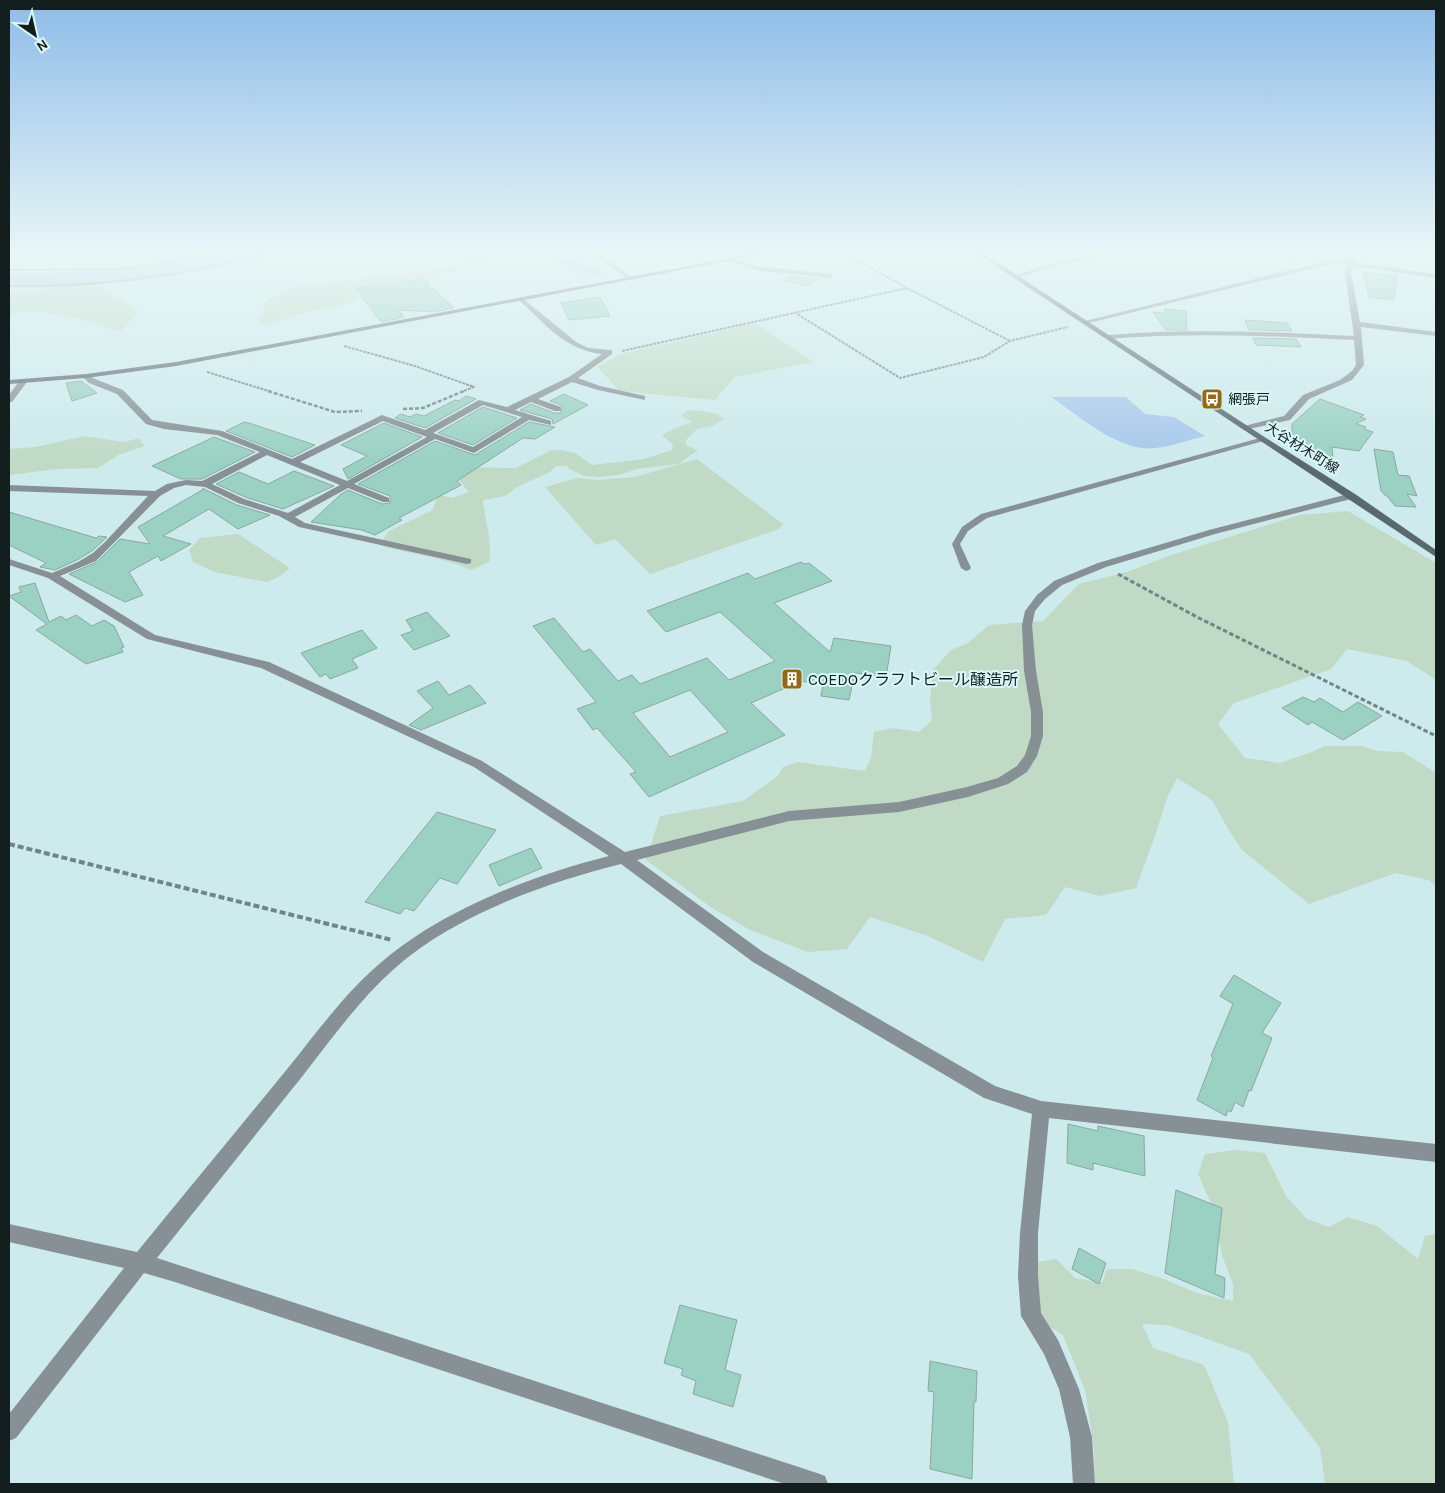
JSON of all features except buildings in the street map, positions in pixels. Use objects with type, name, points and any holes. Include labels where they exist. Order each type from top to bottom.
[{"type":"street","points":[[9,382],[86,376],[188,362],[409,321]]},
{"type":"street","points":[[543,321],[573,344],[588,350],[609,352]]},
{"type":"street","points":[[1085,322],[1090,321]]},
{"type":"street","points":[[1244,427],[1287,418],[1309,396],[1349,380],[1360,365],[1356,321]]},
{"type":"street","name":"大谷材木町線","points":[[1085,322],[1263,440],[1352,496],[1436,554]]},
{"type":"street","points":[[1357,324],[1436,334]]},
{"type":"street","points":[[1108,337],[1166,332],[1273,333],[1358,338]]},
{"type":"street","points":[[508,410],[572,379],[609,352]]},
{"type":"street","points":[[86,376],[92,381],[120,392],[149,422],[164,426],[220,433],[386,500]]},
{"type":"street","points":[[572,379],[598,388],[642,398]]},
{"type":"street","points":[[9,400],[23,382]]},
{"type":"street","points":[[531,399],[558,409]]},
{"type":"street","points":[[288,517],[430,435],[482,402],[548,423]]},
{"type":"street","points":[[292,463],[382,418],[474,450],[528,417]]},
{"type":"street","points":[[204,484],[266,453]]},
{"type":"street","points":[[52,576],[96,556],[112,542],[121,529],[157,494],[168,486],[178,483],[204,484],[241,501],[288,517],[302,525],[467,561]]},
{"type":"street","points":[[9,488],[157,494]]},
{"type":"street","points":[[9,1431],[140,1263],[349,1006],[388,964],[414,945],[449,923],[514,893],[568,872],[788,816],[899,807],[968,792],[1003,781],[1022,769],[1031,756],[1038,736],[1027,626],[1030,611],[1041,597],[1058,583],[1102,565],[1221,530],[1352,496]]},
{"type":"street","points":[[9,562],[52,576],[151,637],[265,664],[478,764],[648,875],[758,957],[990,1092],[1041,1110],[1436,1153]]},
{"type":"street","points":[[1041,1110],[1029,1233],[1028,1276],[1031,1316],[1051,1347],[1070,1389],[1081,1437],[1084,1484]]},
{"type":"street","points":[[9,1233],[111,1255],[175,1272],[817,1484]]},
{"type":"lane","points":[[966,568],[956,544],[965,528],[984,516],[1263,440]]},
{"type":"path","points":[[609,352],[626,351],[757,321]]},
{"type":"path","points":[[808,321],[900,378],[984,357],[1010,341],[1085,322]]},
{"type":"path","points":[[970,321],[1010,341]]},
{"type":"path","points":[[315,338],[414,366],[474,386],[423,408],[394,410]]},
{"type":"path","points":[[188,362],[191,366],[217,376],[335,412],[364,411]]},
{"type":"path","points":[[1102,565],[1208,624],[1322,678],[1436,736]]},
{"type":"path","points":[[9,844],[414,945]]},
{"type":"green space","points":[[85,321],[131,321],[120,332]]},
{"type":"green space","points":[[258,321],[279,321],[265,325],[258,323]]},
{"type":"green space","points":[[755,323],[814,362],[735,377],[715,400],[620,391],[597,367],[621,354]]},
{"type":"green space","points":[[694,410],[718,414],[724,419],[713,426],[697,429],[685,441],[687,446],[698,450],[678,464],[637,469],[618,475],[599,477],[585,476],[569,469],[567,466],[556,466],[550,472],[517,487],[505,496],[483,500],[489,539],[489,562],[471,570],[449,562],[379,545],[389,531],[433,510],[438,495],[452,498],[469,492],[458,479],[464,467],[516,468],[551,450],[563,450],[577,454],[592,465],[644,459],[672,450],[673,445],[662,435],[692,422],[681,416],[685,412]]},
{"type":"green space","points":[[84,436],[124,442],[139,438],[145,446],[118,455],[98,468],[57,469],[9,475],[9,449],[35,447]]},
{"type":"green space","points":[[697,459],[783,524],[779,529],[650,574],[615,539],[596,545],[545,487],[577,478],[598,480],[635,477]]},
{"type":"green space","points":[[1348,511],[1436,563],[1436,680],[1407,661],[1347,649],[1331,669],[1234,703],[1218,724],[1245,758],[1280,763],[1324,746],[1363,746],[1378,751],[1403,752],[1436,773],[1436,885],[1428,880],[1396,873],[1309,904],[1242,850],[1212,800],[1177,778],[1167,798],[1136,888],[1100,896],[1065,887],[1046,915],[1005,919],[983,962],[928,936],[870,917],[847,949],[808,952],[750,930],[712,908],[646,860],[660,816],[743,801],[778,776],[783,767],[797,762],[865,771],[871,758],[874,732],[893,728],[919,732],[932,720],[930,703],[933,670],[951,650],[968,643],[989,625],[1043,621],[1079,584],[1127,572],[1171,555],[1300,515]]},
{"type":"green space","points":[[238,534],[290,568],[280,576],[267,582],[215,572],[193,562],[189,550],[200,538]]},
{"type":"green space","points":[[1236,1150],[1265,1153],[1286,1196],[1307,1219],[1329,1227],[1348,1217],[1377,1226],[1418,1259],[1425,1236],[1436,1234],[1436,1484],[1325,1484],[1320,1448],[1249,1354],[1168,1325],[1142,1324],[1153,1348],[1204,1365],[1228,1422],[1234,1484],[1095,1484],[1094,1448],[1085,1390],[1063,1335],[1042,1322],[1036,1289],[1037,1262],[1056,1259],[1075,1278],[1102,1283],[1107,1269],[1132,1269],[1164,1279],[1197,1293],[1233,1301],[1233,1284],[1223,1258],[1211,1203],[1198,1174],[1205,1154]]},
{"type":"water","points":[[1051,397],[1126,397],[1145,414],[1174,417],[1205,436],[1156,448],[1128,445],[1100,432]]},
{"type":"place","name":"網張戸","points":[[1212,399]]},
{"type":"place","name":"COEDOクラフトビール醸造所","points":[[792,679]]}]
